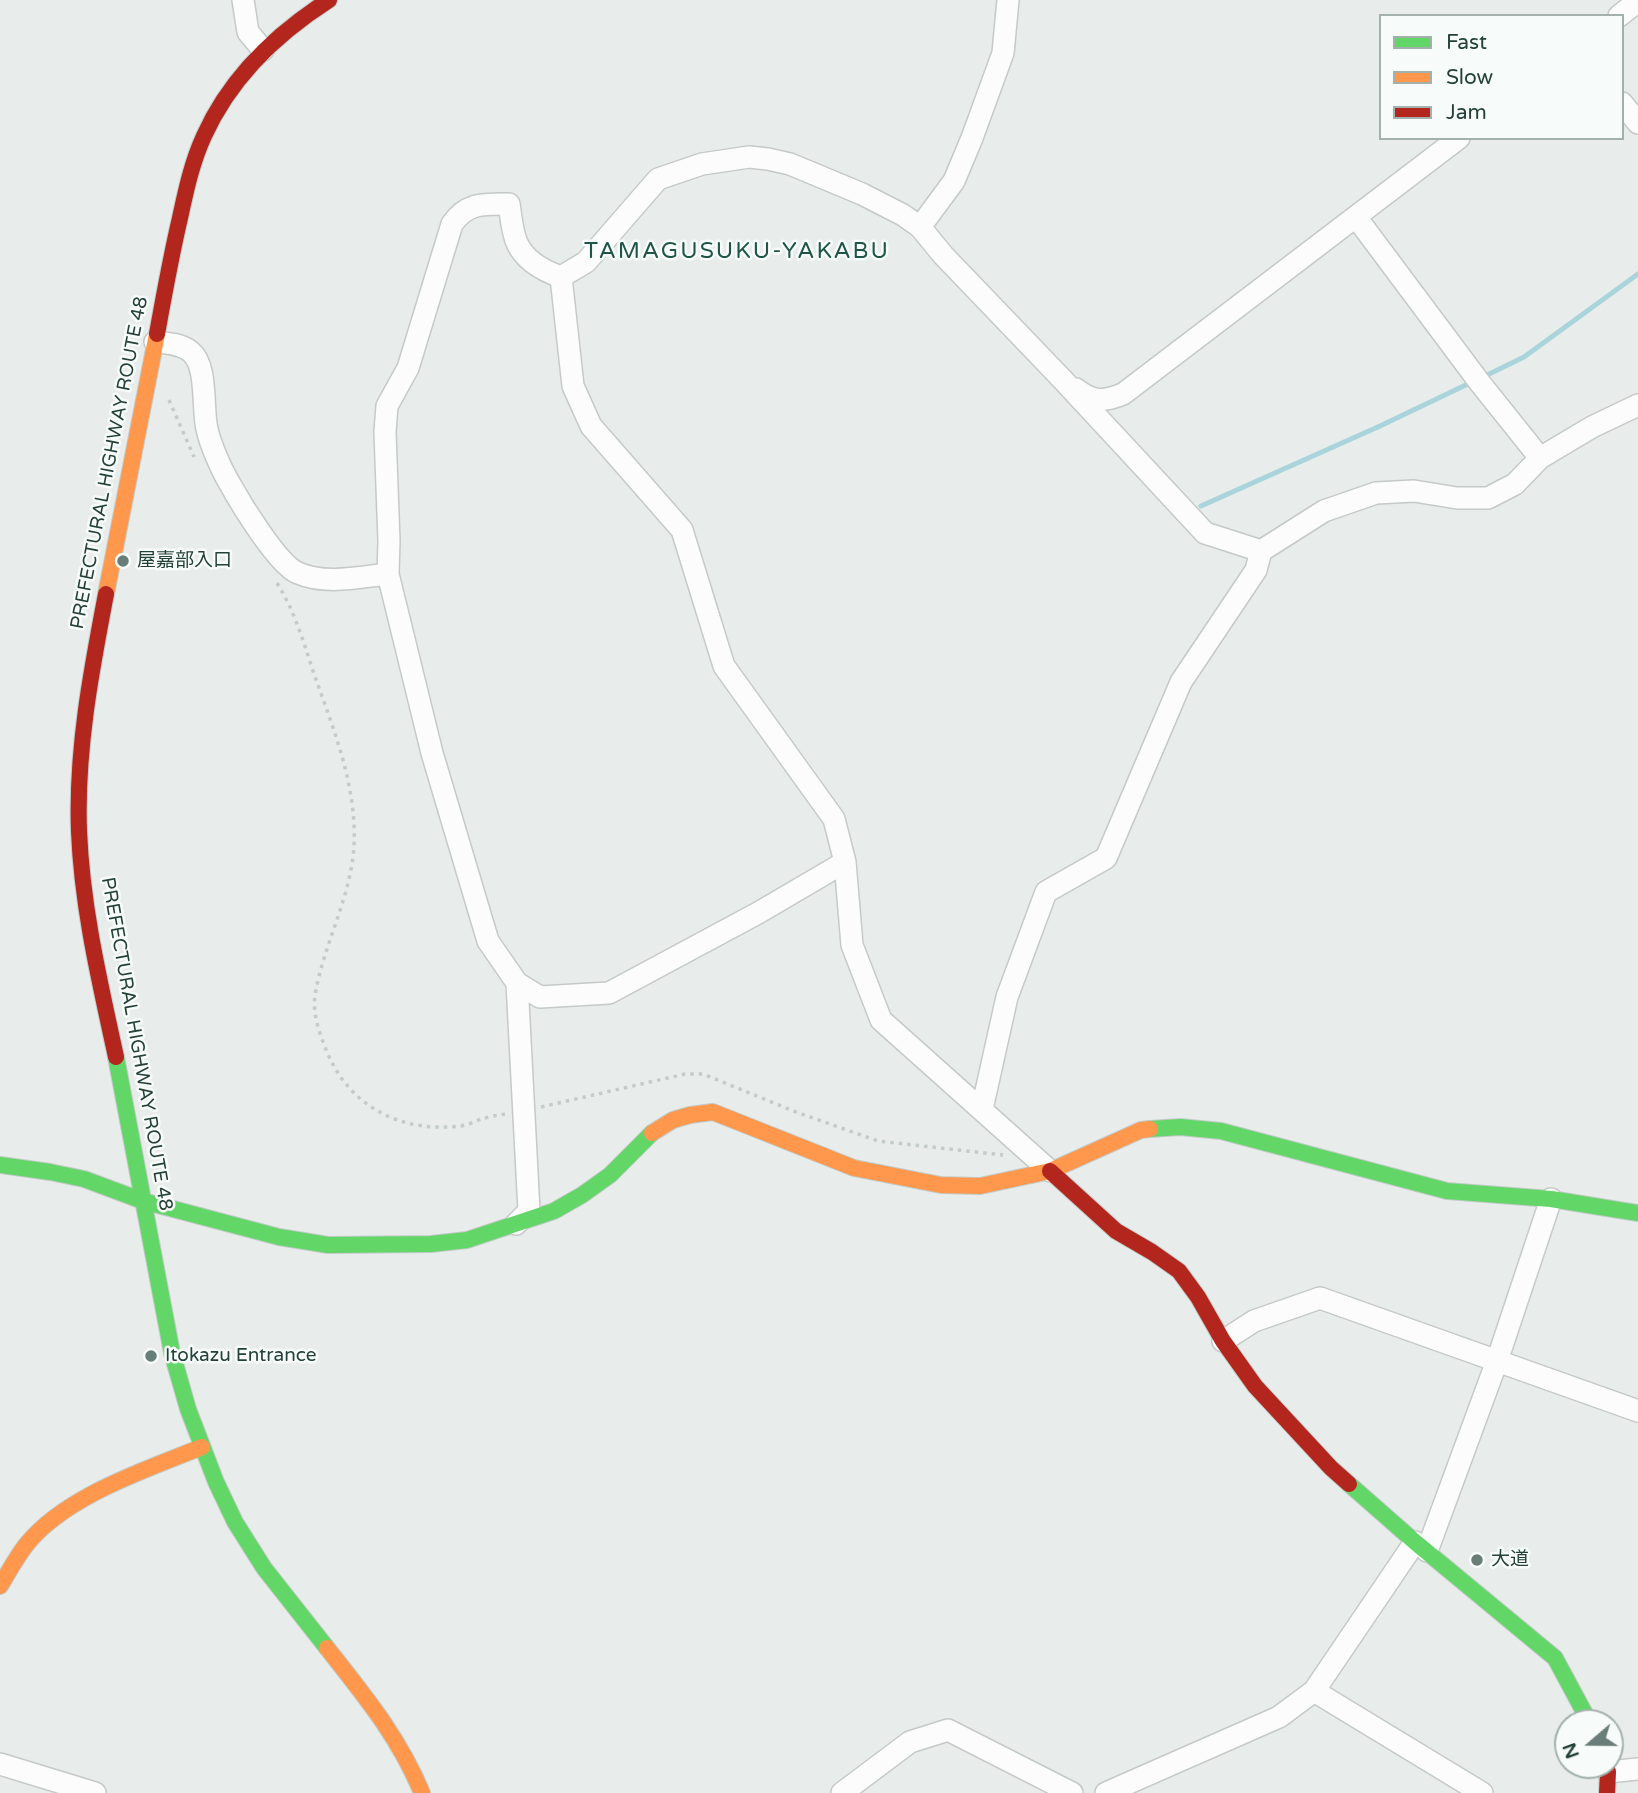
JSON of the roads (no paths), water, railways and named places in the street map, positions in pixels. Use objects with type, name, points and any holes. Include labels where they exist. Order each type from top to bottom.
[{"type":"street","points":[[243,0],[248,32],[263,50]]},
{"type":"street","name":"PREFECTURAL HIGHWAY ROUTE 48","points":[[330,0],[304,16],[263,50],[230,90],[199,148],[186,192],[92,665],[82,750],[79,832],[96,958],[178,1377],[202,1447],[221,1494],[244,1537],[393,1734],[413,1767],[422,1793]]},
{"type":"street","points":[[920,227],[954,181],[972,138],[1003,53],[1008,0]]},
{"type":"street","points":[[1622,14],[1638,1]]},
{"type":"street","points":[[1624,106],[1638,123]]},
{"type":"street","points":[[1062,379],[1088,398],[1107,401],[1123,394],[1456,140]]},
{"type":"street","points":[[561,277],[586,262],[658,179],[702,164],[750,157],[790,164],[862,194],[920,227],[943,255],[1205,533],[1261,551]]},
{"type":"street","points":[[561,277],[548,272],[525,256],[516,242],[509,204],[486,204],[458,214],[452,224],[408,368],[387,406],[385,432],[388,574],[432,753],[488,940],[517,983],[540,997],[609,993],[758,913],[845,862]]},
{"type":"street","points":[[1356,217],[1540,458]]},
{"type":"street","points":[[561,277],[573,386],[591,426],[682,530],[724,666],[834,819],[845,862],[852,945],[881,1020],[1116,1231],[1152,1251],[1179,1271],[1255,1386],[1331,1468],[1555,1658],[1582,1709]]},
{"type":"street","points":[[155,342],[175,345],[192,352],[201,369],[207,430],[228,482],[284,563],[296,573],[314,577],[336,579],[388,574]]},
{"type":"street","points":[[982,1109],[1007,997],[1046,892],[1106,858],[1181,682],[1256,570],[1261,551],[1324,511],[1376,493],[1414,491],[1457,498],[1488,498],[1515,484],[1540,458],[1591,427],[1638,405]]},
{"type":"street","points":[[516,1224],[529,1211],[517,983]]},
{"type":"street","points":[[0,1166],[84,1179],[143,1201],[279,1237],[328,1245],[431,1244],[467,1240],[554,1211],[610,1175],[650,1135],[673,1120],[713,1112],[854,1168],[940,1185],[980,1186],[1050,1171],[1141,1130],[1180,1127],[1221,1131],[1447,1191],[1551,1199],[1638,1213]]},
{"type":"street","points":[[1106,1793],[1279,1717],[1314,1690],[1421,1546],[1497,1361],[1551,1199]]},
{"type":"street","points":[[1223,1341],[1254,1321],[1320,1298],[1638,1410]]},
{"type":"street","points":[[0,1586],[26,1545],[67,1507],[124,1479],[202,1447]]},
{"type":"street","points":[[1314,1690],[1482,1793]]},
{"type":"street","points":[[842,1793],[910,1742],[948,1730],[1072,1793]]},
{"type":"street","points":[[0,1764],[95,1793]]},
{"type":"waterway","points":[[1481,378],[1524,357],[1638,274]]},
{"type":"waterway","points":[[1201,506],[1472,382]]},
{"type":"place","name":"屋嘉部入口","points":[[123,561]]},
{"type":"place","name":"Itokazu Entrance","points":[[151,1356]]},
{"type":"place","name":"大道","points":[[1477,1560]]},
{"type":"district","name":"TAMAGUSUKU-YAKABU","points":[[737,252]]}]
